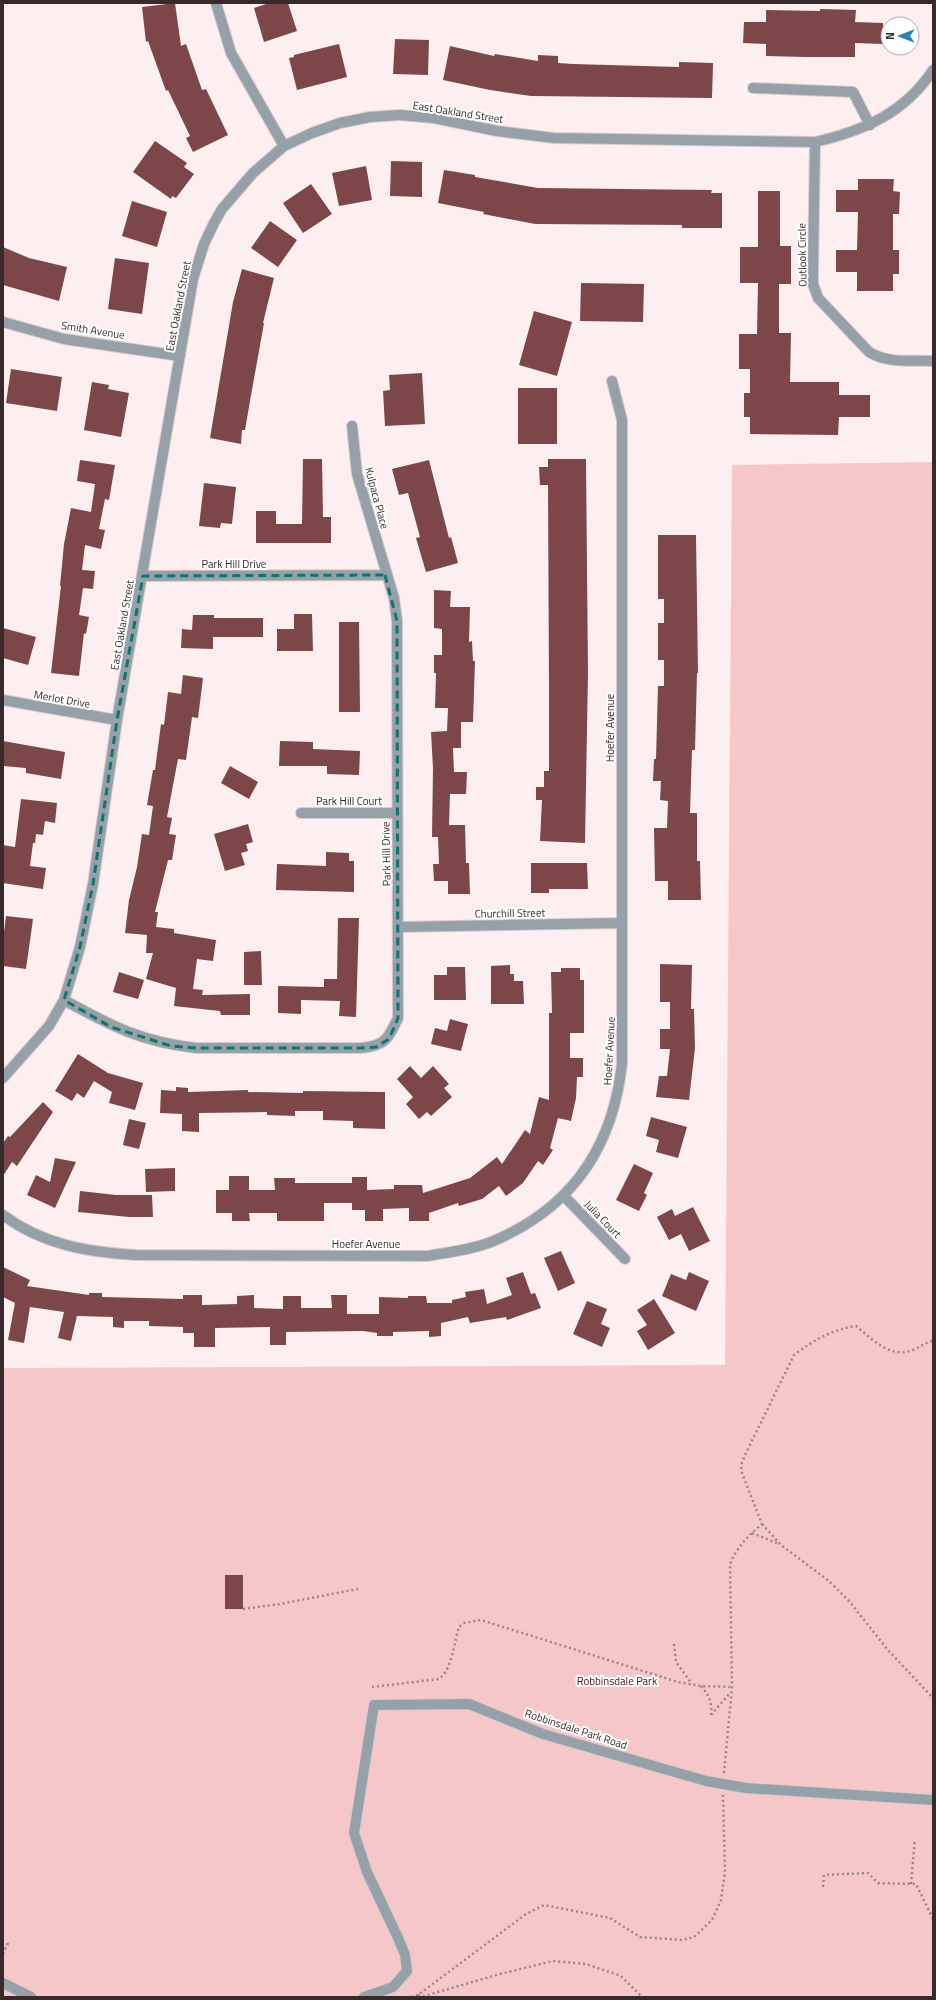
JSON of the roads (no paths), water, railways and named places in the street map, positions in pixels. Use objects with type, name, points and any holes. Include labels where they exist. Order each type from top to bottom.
[{"type":"street","points":[[216,3],[230,52],[284,146]]},
{"type":"street","name":"East Oakland Street","points":[[3,1078],[49,1026],[64,1000],[80,947],[92,891],[117,720],[194,279],[204,244],[214,223],[222,209],[253,173],[284,146],[312,133],[340,123],[370,117],[400,115],[434,118],[497,131],[554,138],[815,142],[843,136],[870,125],[910,98],[933,70]]},
{"type":"street","points":[[753,88],[854,92],[870,125]]},
{"type":"street","name":"Outlook Circle","points":[[815,142],[813,284],[818,298],[869,352],[877,357],[900,360],[933,361]]},
{"type":"street","name":"Smith Avenue","points":[[3,322],[64,339],[180,356]]},
{"type":"street","name":"Hoefer Avenue","points":[[3,1215],[15,1224],[42,1238],[73,1248],[98,1253],[136,1255],[428,1256],[460,1250],[489,1242],[516,1230],[564,1196],[584,1172],[599,1147],[610,1122],[619,1090],[622,1063],[622,420],[612,381]]},
{"type":"street","name":"Kulpaca Place","points":[[352,426],[357,474],[385,574]]},
{"type":"street","name":"Park Hill Drive","points":[[64,1000],[111,1027],[171,1046],[196,1048],[376,1047],[389,1038],[398,1018],[397,621],[394,598],[385,574],[143,576]]},
{"type":"street","name":"Merlot Drive","points":[[3,700],[117,720]]},
{"type":"street","name":"Park Hill Court","points":[[301,813],[397,813]]},
{"type":"street","name":"Churchill Street","points":[[398,927],[622,923]]},
{"type":"street","name":"Julia Court","points":[[564,1196],[625,1259]]},
{"type":"street","name":"Robbinsdale Park Road","points":[[364,1997],[393,1988],[407,1971],[405,1955],[367,1872],[354,1834],[374,1705],[469,1704],[543,1734],[706,1781],[746,1788],[933,1800]]},
{"type":"street","points":[[3,1983],[31,1997]]},
{"type":"park label","name":"Robbinsdale Park","points":[[617,1681]]}]
